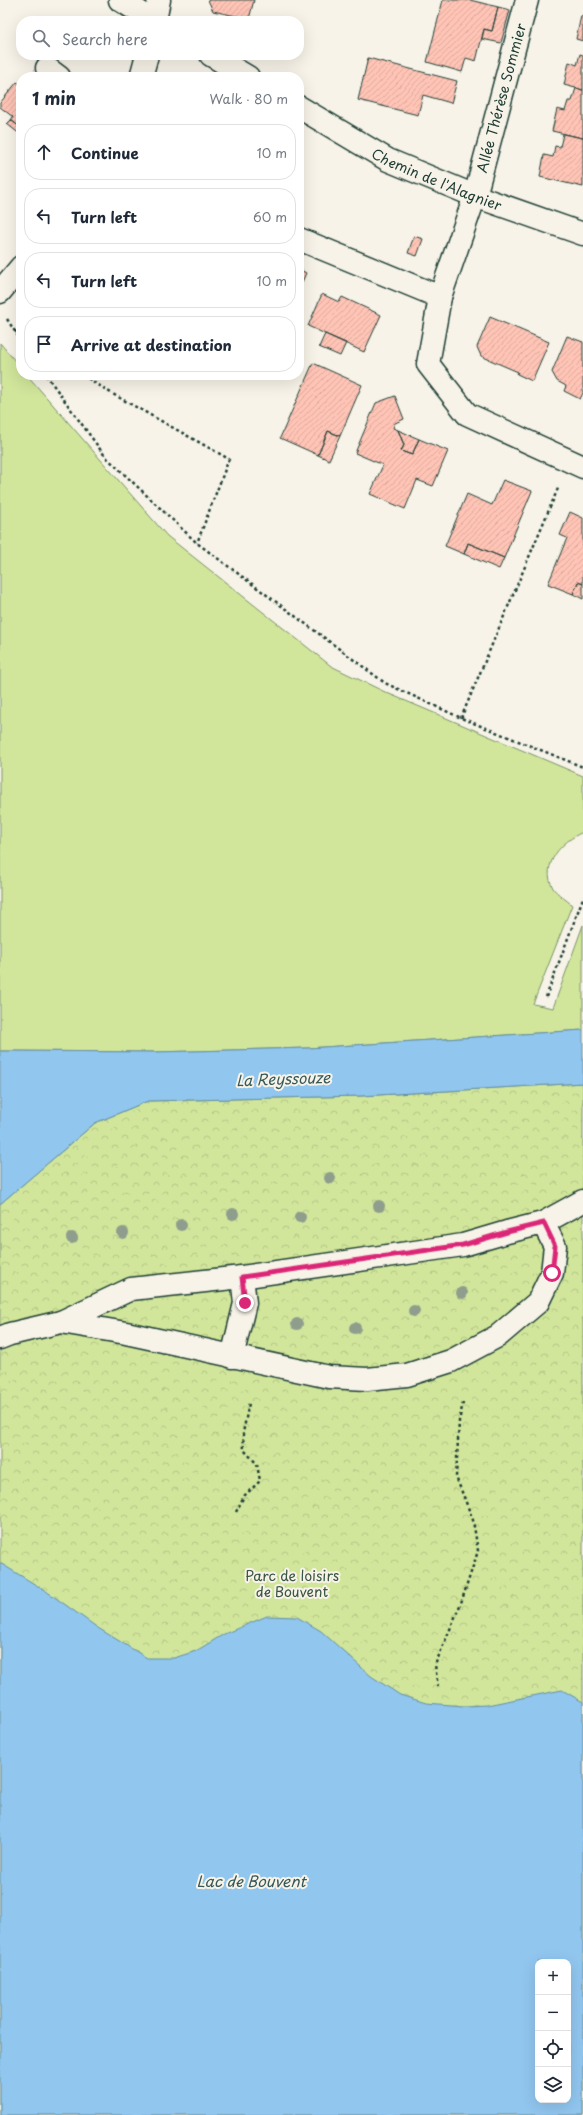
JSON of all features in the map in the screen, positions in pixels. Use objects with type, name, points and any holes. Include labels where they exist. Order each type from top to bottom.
[{"type":"street","points":[[120,0],[146,16]]},
{"type":"street","points":[[155,16],[159,0]]},
{"type":"street","name":"Allée Thérèse Sommier","points":[[527,0],[475,196],[440,297],[428,364],[467,414],[576,464]]},
{"type":"street","points":[[142,72],[146,60]]},
{"type":"street","points":[[219,60],[240,72]]},
{"type":"street","name":"Chemin de l'Alagnier","points":[[304,110],[388,160],[475,196],[583,234]]},
{"type":"street","points":[[304,241],[440,297]]},
{"type":"street","points":[[0,292],[16,273]]},
{"type":"street","points":[[0,1338],[10,1334],[61,1322],[131,1289],[242,1277],[463,1245],[544,1223],[583,1201]]},
{"type":"street","points":[[61,1322],[126,1333],[329,1377],[367,1378],[408,1375],[451,1361],[498,1336],[538,1302],[552,1273],[555,1246],[544,1223]]},
{"type":"street","points":[[232,1357],[245,1303],[242,1277]]},
{"type":"path","points":[[6,317],[16,334]]},
{"type":"path","points":[[50,380],[105,456],[197,543],[385,683],[461,718],[583,767]]},
{"type":"path","points":[[91,380],[229,459],[197,543]]},
{"type":"path","points":[[461,718],[576,464]]},
{"type":"path","points":[[546,997],[583,898]]},
{"type":"path","points":[[236,1512],[244,1496],[260,1481],[258,1464],[244,1450],[243,1433],[249,1403]]},
{"type":"path","points":[[438,1687],[436,1665],[461,1603],[478,1552],[473,1520],[456,1477],[459,1421],[463,1403]]},
{"type":"green space","points":[[0,343],[16,362],[16,380],[31,380],[167,536],[331,666],[387,693],[583,776],[583,832],[575,836],[561,847],[555,854],[549,870],[553,888],[572,905],[533,1004],[553,1008],[583,925],[583,1030],[308,1048],[155,1052],[0,1051]]},
{"type":"green space","name":"Parc de loisirs de Bouvent","points":[[583,1083],[583,2115],[0,2115],[0,1204],[95,1123],[148,1101],[361,1096]]},
{"type":"water","name":"La Reyssouze","points":[[583,1030],[583,1083],[361,1096],[148,1101],[95,1123],[0,1204],[0,1051],[155,1052],[308,1048]]},
{"type":"water","name":"Lac de Bouvent","points":[[0,1563],[46,1591],[98,1628],[147,1658],[174,1658],[196,1651],[224,1634],[267,1616],[297,1617],[321,1631],[371,1676],[400,1695],[426,1703],[464,1706],[487,1705],[562,1690],[583,1702],[583,2115],[0,2115]]},
{"type":"building","points":[[208,0],[254,0],[250,16],[236,16],[213,11]]},
{"type":"building","points":[[443,0],[470,0],[498,7],[492,31],[484,29],[476,61],[466,58],[462,72],[427,62]]},
{"type":"building","points":[[498,7],[510,10],[501,43],[482,39],[484,29],[492,31]]},
{"type":"building","points":[[581,16],[583,17],[583,41],[576,39]]},
{"type":"building","points":[[580,54],[583,55],[583,90],[564,85],[569,62],[577,65]]},
{"type":"building","points":[[368,58],[457,81],[451,103],[423,95],[418,115],[358,100]]},
{"type":"building","points":[[16,83],[16,124],[11,120],[13,117],[0,107],[0,103]]},
{"type":"building","points":[[576,88],[583,90],[583,138],[552,131],[557,109],[565,111],[568,101],[572,101]]},
{"type":"building","points":[[11,120],[16,124],[16,131],[7,124]]},
{"type":"building","points":[[563,134],[583,138],[583,187],[540,177],[544,155],[553,157],[555,146],[560,147]]},
{"type":"building","points":[[414,236],[423,239],[417,256],[408,253]]},
{"type":"building","points":[[322,294],[339,302],[342,297],[381,315],[364,352],[308,326]]},
{"type":"building","points":[[490,317],[549,342],[532,381],[517,374],[518,372],[481,356],[477,347]]},
{"type":"building","points":[[325,334],[346,343],[340,356],[319,347]]},
{"type":"building","points":[[567,336],[583,342],[583,393],[580,399],[564,391],[566,386],[557,381],[552,372]]},
{"type":"building","points":[[313,363],[362,385],[340,436],[328,431],[318,455],[280,438]]},
{"type":"building","points":[[395,396],[404,419],[395,423],[393,428],[398,430],[404,445],[401,451],[412,455],[419,439],[448,451],[433,486],[417,480],[405,509],[370,494],[383,465],[355,453],[376,403]]},
{"type":"building","points":[[398,430],[419,439],[412,455],[401,451],[404,445]]},
{"type":"building","points":[[328,431],[340,436],[329,460],[318,455]]},
{"type":"building","points":[[503,480],[532,491],[504,558],[468,543],[464,554],[445,546],[467,494],[492,505]]},
{"type":"building","points":[[570,512],[583,518],[583,584],[578,582],[573,594],[548,584],[567,538],[560,535]]},
{"type":"building","points":[[468,543],[504,558],[499,569],[464,554]]},
{"type":"building","points":[[578,582],[583,584],[583,599],[573,594]]},
{"type":"route","points":[[245,1303],[242,1277],[361,1261],[463,1245],[544,1223],[555,1246],[552,1273]]}]
